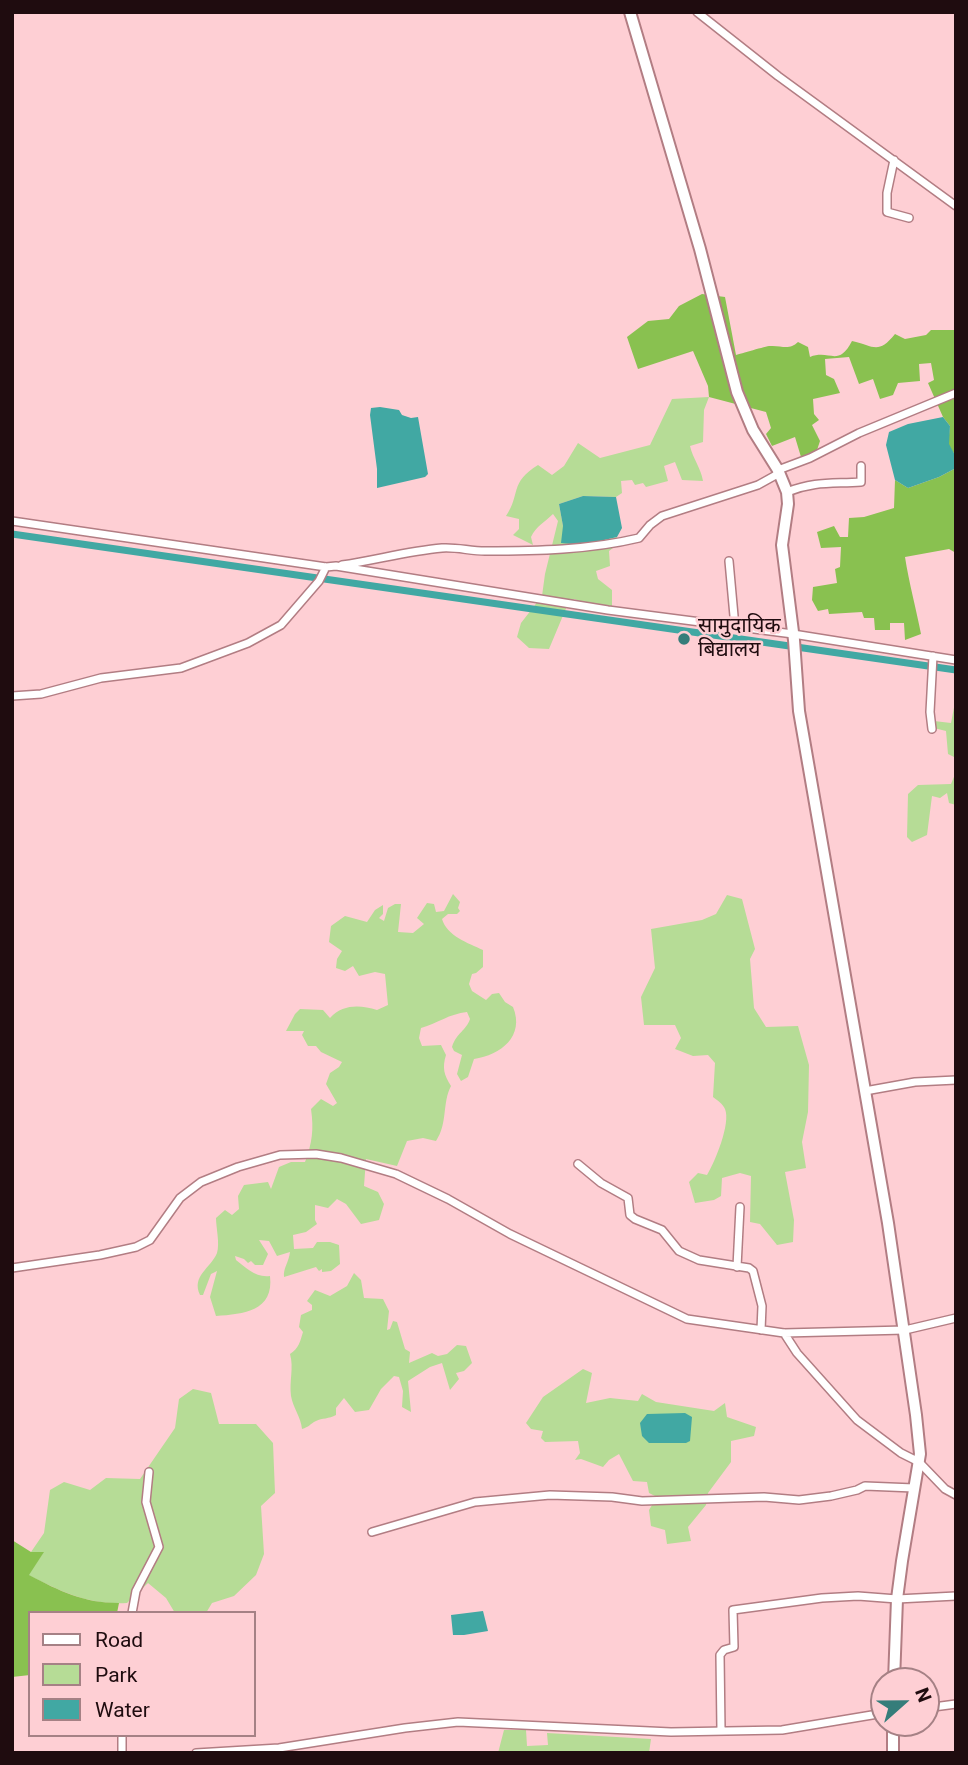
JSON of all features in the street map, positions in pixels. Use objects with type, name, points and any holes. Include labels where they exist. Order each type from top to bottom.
[{"type":"main road","points":[[630,12],[700,249],[737,392],[753,430],[778,470],[787,492],[788,504],[782,545],[799,711],[905,1330],[916,1415],[919,1462],[897,1599],[895,1667]]},
{"type":"street","points":[[697,12],[956,206]]},
{"type":"street","points":[[894,160],[887,193],[887,212],[909,218]]},
{"type":"street","points":[[12,521],[325,570],[396,554],[442,548],[494,551],[587,548],[639,538],[662,516],[758,485],[776,475],[778,470],[956,393]]},
{"type":"street","points":[[787,492],[820,482],[861,482],[861,466]]},
{"type":"street","points":[[729,561],[735,627]]},
{"type":"street","points":[[336,566],[608,610],[735,627],[794,642],[932,664],[956,660]]},
{"type":"street","points":[[12,695],[40,694],[101,678],[181,668],[248,643],[281,625],[319,581],[325,570]]},
{"type":"street","points":[[932,664],[932,729]]},
{"type":"street","points":[[865,1091],[915,1082],[956,1080]]},
{"type":"street","points":[[12,1268],[136,1247],[150,1240],[180,1198],[201,1182],[238,1167],[280,1155],[316,1154],[341,1158],[396,1174],[510,1234],[687,1319],[784,1333],[905,1330],[956,1318]]},
{"type":"street","points":[[578,1164],[601,1184],[628,1198],[630,1215],[662,1230],[679,1251],[699,1260],[749,1268],[753,1271],[762,1306],[761,1330]]},
{"type":"street","points":[[737,1267],[740,1206]]},
{"type":"street","points":[[784,1333],[797,1353],[858,1420],[901,1453],[919,1462],[945,1489],[956,1495]]},
{"type":"street","points":[[132,1611],[136,1591],[159,1547],[146,1502],[149,1472]]},
{"type":"street","points":[[372,1532],[475,1502],[550,1495],[642,1501],[764,1497],[799,1500],[831,1496],[865,1486],[914,1488]]},
{"type":"street","points":[[721,1730],[720,1655],[724,1650],[734,1647],[733,1610],[822,1598],[858,1596],[897,1599],[956,1596]]},
{"type":"street","points":[[196,1753],[279,1748],[458,1722],[593,1730],[782,1730],[870,1715]]},
{"type":"green space","points":[[702,294],[725,297],[736,355],[768,346],[791,346],[798,342],[808,347],[810,357],[838,356],[852,341],[880,347],[895,334],[905,339],[926,335],[931,330],[956,330],[956,457],[948,444],[950,426],[943,417],[928,383],[934,380],[931,363],[919,364],[920,381],[898,383],[893,395],[880,399],[873,379],[859,384],[849,357],[825,359],[826,375],[834,379],[840,393],[813,399],[814,414],[819,420],[812,425],[820,441],[817,450],[801,457],[795,437],[772,446],[766,434],[771,428],[766,412],[709,397],[708,386],[693,351],[638,369],[627,337],[648,321],[669,319],[679,306]]},
{"type":"green space","points":[[709,397],[704,410],[703,442],[690,446],[703,481],[682,480],[675,462],[664,466],[668,481],[646,487],[643,483],[635,485],[632,480],[621,481],[622,493],[616,497],[583,496],[559,504],[563,526],[583,545],[617,537],[609,551],[610,566],[596,571],[598,579],[612,590],[612,608],[598,607],[574,599],[567,606],[549,649],[529,648],[517,637],[521,623],[542,596],[558,521],[553,514],[538,527],[531,537],[533,545],[513,535],[519,529],[519,519],[506,516],[523,477],[538,465],[552,475],[564,466],[578,443],[600,458],[650,445],[672,399]]},
{"type":"green space","points":[[956,468],[956,553],[949,549],[905,557],[921,634],[905,640],[904,623],[890,623],[890,630],[875,630],[874,618],[864,618],[862,612],[829,614],[828,609],[818,611],[812,600],[813,587],[837,583],[835,569],[840,567],[841,547],[821,548],[817,532],[834,526],[840,537],[848,537],[849,518],[864,517],[894,508],[895,480],[908,488]]},
{"type":"green space","points":[[956,697],[956,758],[948,754],[946,731],[934,728],[934,721],[951,723]]},
{"type":"green space","points":[[956,772],[956,805],[949,803],[947,793],[940,798],[932,796],[927,835],[912,842],[907,837],[908,794],[918,785],[951,784]]},
{"type":"green space","points":[[453,894],[460,902],[460,911],[457,914],[448,914],[442,919],[445,925],[459,938],[483,950],[483,967],[472,974],[469,984],[472,991],[486,1000],[492,994],[499,993],[505,1002],[513,1007],[516,1027],[513,1035],[493,1053],[474,1059],[468,1077],[461,1081],[457,1074],[462,1055],[452,1047],[470,1019],[467,1012],[421,1028],[419,1038],[422,1046],[441,1045],[446,1055],[444,1071],[451,1086],[442,1127],[436,1141],[423,1138],[407,1141],[397,1166],[366,1159],[364,1186],[378,1192],[384,1204],[379,1220],[361,1224],[346,1204],[337,1199],[328,1208],[315,1205],[317,1224],[306,1232],[293,1235],[294,1249],[313,1248],[317,1242],[330,1242],[339,1245],[340,1264],[331,1271],[322,1272],[322,1269],[319,1271],[316,1267],[284,1277],[290,1252],[277,1256],[269,1241],[259,1240],[268,1254],[263,1265],[255,1265],[251,1261],[248,1263],[235,1256],[236,1260],[252,1272],[270,1276],[267,1297],[262,1304],[246,1312],[216,1316],[210,1297],[217,1271],[211,1274],[203,1295],[200,1295],[198,1283],[217,1253],[216,1218],[225,1210],[232,1215],[239,1209],[238,1196],[244,1185],[268,1182],[271,1189],[279,1167],[291,1162],[305,1162],[312,1136],[311,1109],[321,1099],[333,1106],[337,1103],[326,1084],[330,1073],[342,1062],[321,1052],[316,1046],[308,1046],[302,1035],[304,1031],[286,1031],[295,1014],[300,1009],[323,1010],[330,1018],[346,1008],[364,1007],[377,1010],[388,1005],[385,974],[375,972],[359,976],[353,966],[345,971],[336,968],[342,951],[329,942],[331,926],[345,916],[367,922],[375,910],[383,905],[383,914],[379,918],[384,921],[388,908],[401,904],[398,932],[413,933],[424,924],[417,918],[427,903],[434,904],[436,912],[444,911]]},
{"type":"green space","points":[[727,895],[742,899],[755,949],[750,959],[754,1008],[766,1027],[798,1026],[809,1065],[808,1112],[802,1142],[806,1168],[785,1172],[794,1220],[793,1242],[777,1245],[760,1224],[750,1222],[751,1176],[740,1173],[722,1178],[721,1196],[695,1203],[689,1182],[698,1173],[707,1175],[718,1152],[726,1123],[725,1109],[713,1097],[715,1063],[708,1055],[693,1056],[675,1049],[681,1038],[675,1025],[644,1025],[641,997],[655,968],[651,929],[702,920],[716,914]]},
{"type":"green space","points":[[354,1273],[361,1280],[364,1298],[383,1299],[389,1311],[387,1330],[393,1321],[397,1322],[405,1349],[410,1352],[409,1363],[432,1353],[438,1356],[447,1354],[457,1345],[466,1346],[472,1363],[464,1371],[456,1373],[459,1379],[450,1390],[442,1363],[408,1381],[411,1412],[402,1407],[403,1391],[399,1377],[394,1376],[381,1389],[369,1410],[355,1412],[344,1398],[336,1408],[336,1415],[318,1420],[302,1429],[291,1396],[290,1354],[300,1342],[303,1332],[299,1327],[301,1315],[312,1310],[312,1305],[307,1301],[315,1290],[330,1296],[347,1286]]},
{"type":"green space","points":[[583,1369],[592,1373],[586,1403],[610,1398],[638,1401],[642,1394],[656,1402],[714,1411],[725,1403],[727,1417],[756,1427],[754,1436],[731,1441],[731,1462],[708,1493],[706,1505],[688,1527],[691,1541],[667,1544],[665,1530],[651,1526],[649,1510],[657,1497],[649,1493],[647,1482],[633,1481],[619,1454],[603,1467],[581,1459],[575,1460],[580,1453],[578,1441],[545,1442],[541,1438],[543,1431],[531,1429],[526,1423],[543,1397]]},
{"type":"green space","points":[[193,1389],[211,1393],[219,1424],[256,1424],[273,1443],[275,1493],[261,1506],[264,1554],[256,1575],[234,1596],[212,1603],[207,1611],[174,1611],[166,1598],[148,1583],[127,1603],[113,1603],[87,1600],[28,1575],[43,1553],[31,1552],[44,1533],[50,1490],[64,1482],[90,1490],[106,1478],[140,1479],[175,1428],[179,1399]]},
{"type":"green space","points":[[12,1540],[31,1552],[44,1552],[29,1575],[83,1598],[119,1603],[117,1611],[28,1611],[28,1675],[12,1677]]},
{"type":"green space","points":[[504,1730],[526,1730],[527,1746],[548,1745],[547,1733],[651,1739],[649,1753],[498,1753]]},
{"type":"water","points":[[371,408],[399,410],[402,415],[411,418],[418,417],[428,474],[425,477],[377,488],[370,415]]},
{"type":"water","points":[[943,417],[950,426],[949,444],[956,457],[956,468],[908,488],[895,480],[886,445],[889,432],[908,424]]},
{"type":"water","points":[[583,496],[616,497],[622,528],[617,537],[583,545],[561,543],[563,526],[559,504]]},
{"type":"water","points":[[685,1413],[692,1417],[690,1441],[649,1443],[642,1436],[640,1423],[647,1414]]},
{"type":"water","points":[[483,1611],[488,1631],[453,1635],[451,1615]]},
{"type":"waterway","points":[[12,534],[956,670]]},
{"type":"place","name":"सामुदायिक बिद्यालय","points":[[684,639]]}]
